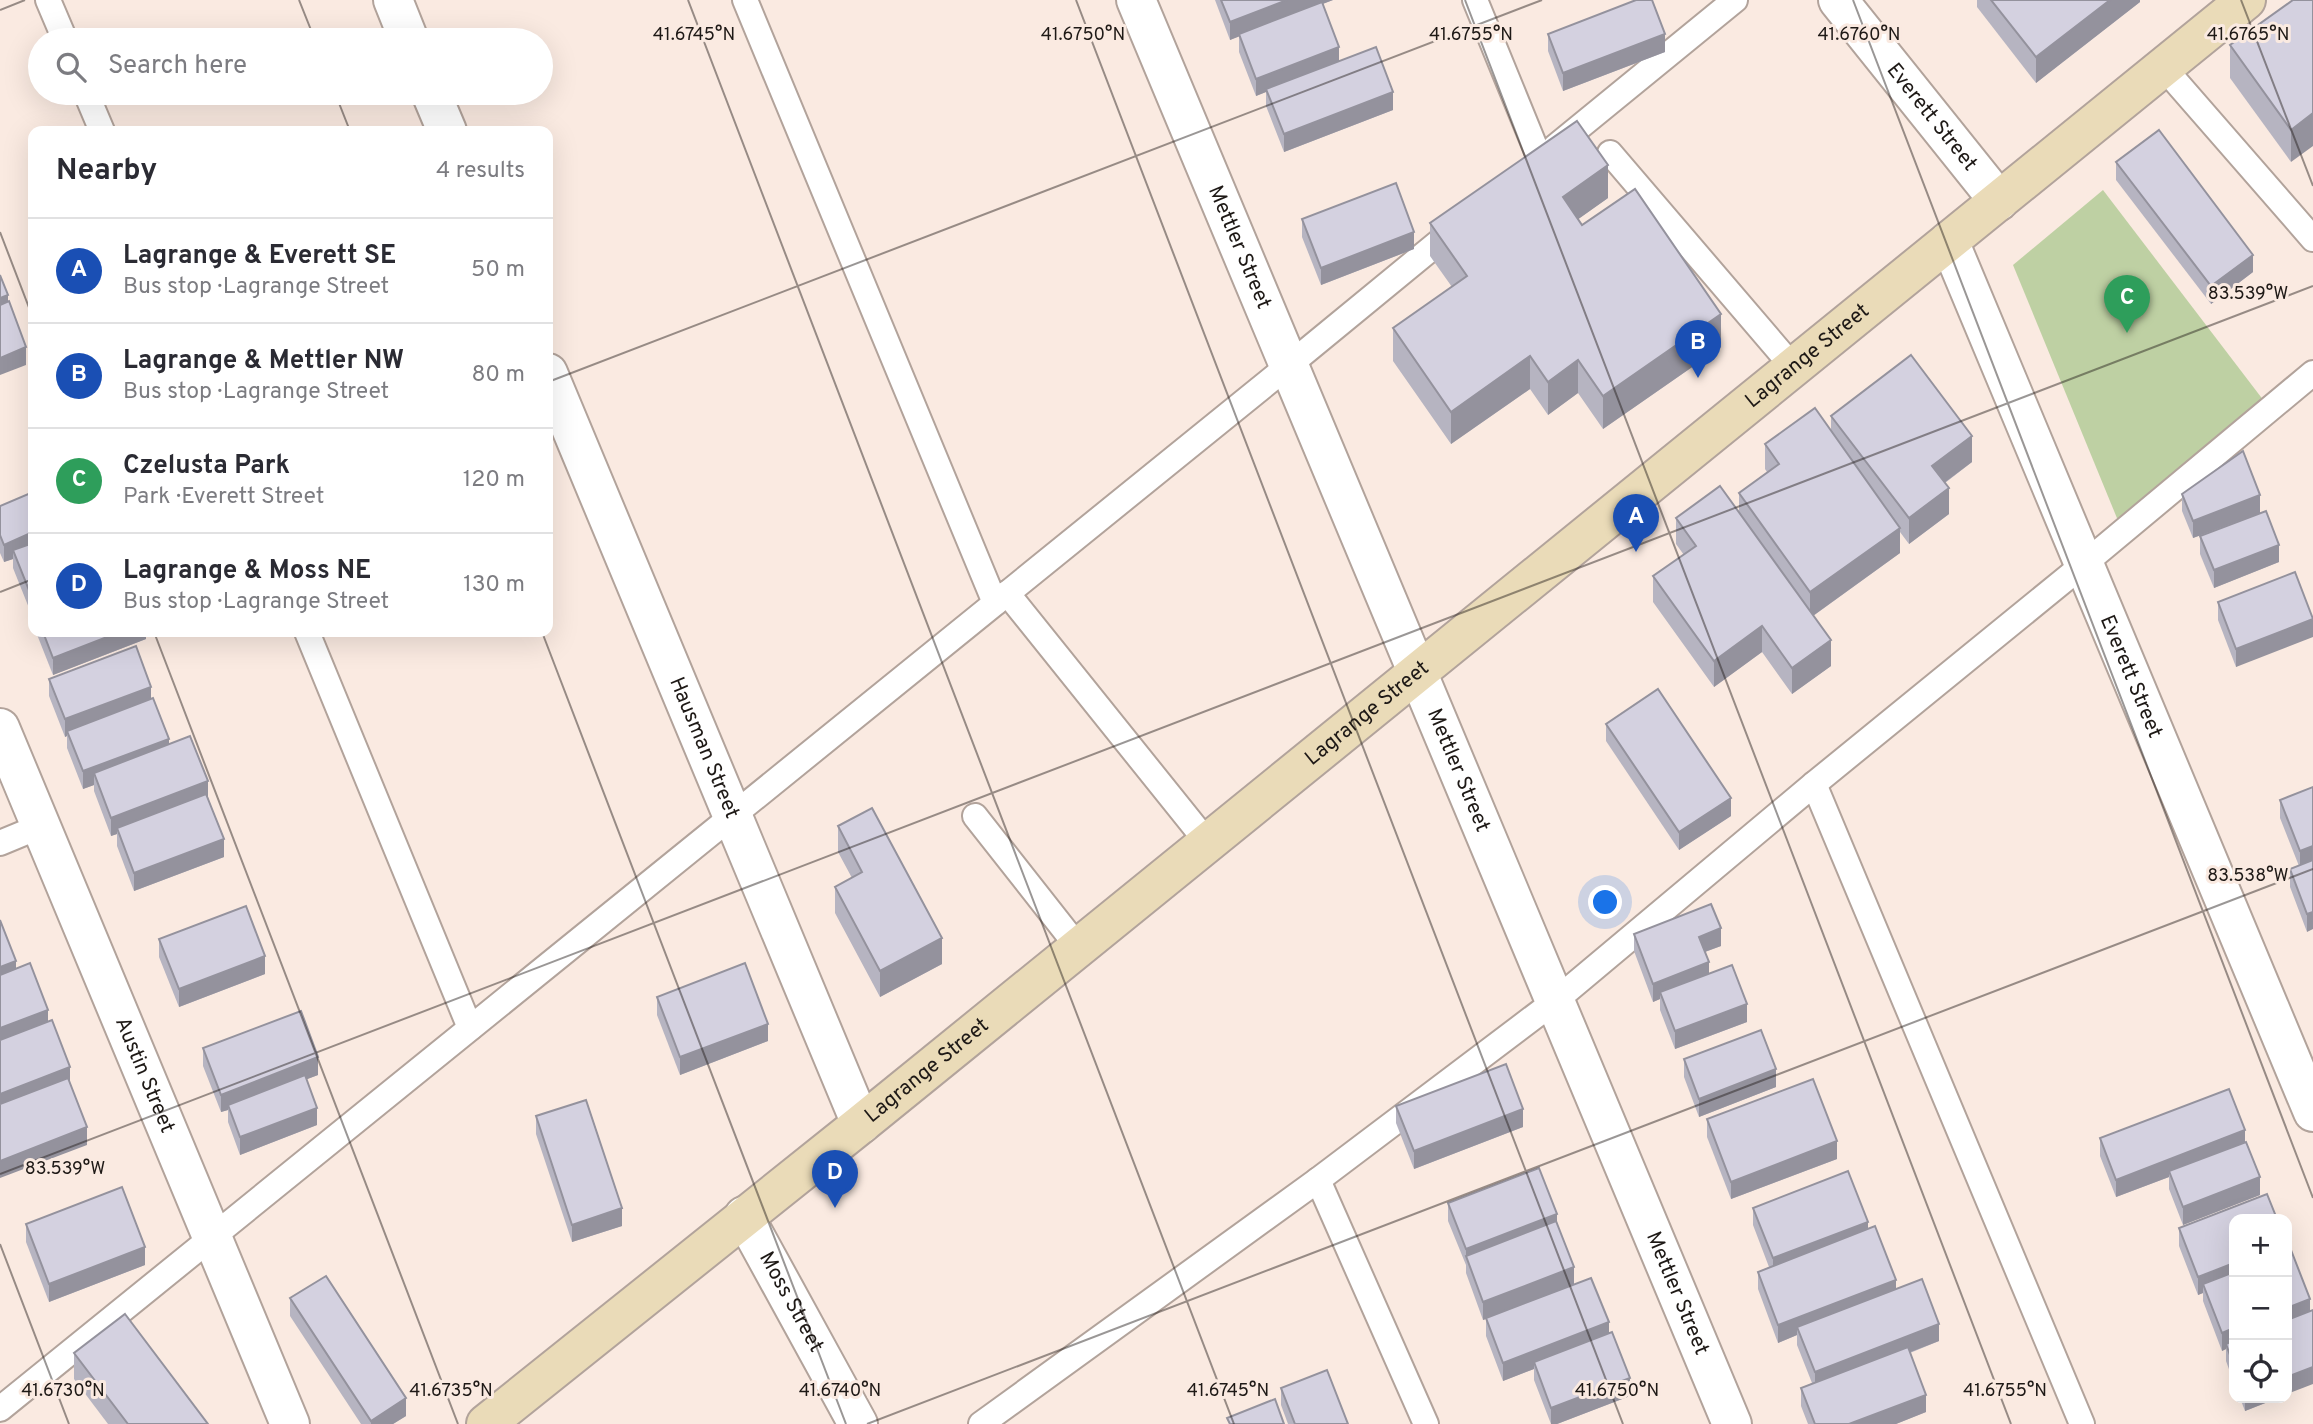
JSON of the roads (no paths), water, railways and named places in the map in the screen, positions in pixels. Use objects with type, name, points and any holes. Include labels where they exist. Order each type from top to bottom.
[{"type":"main road","name":"Lagrange Street","points":[[486,1424],[1079,947],[2246,0]]},
{"type":"street","points":[[393,0],[404,28]]},
{"type":"street","name":"Mettler Street","points":[[1136,0],[1732,1424]]},
{"type":"street","name":"Everett Street","points":[[1838,0],[1999,201]]},
{"type":"street","points":[[436,105],[445,126]]},
{"type":"street","name":"Everett Street","points":[[1950,241],[2313,1112]]},
{"type":"street","name":"Hausman Street","points":[[553,385],[860,1124]]},
{"type":"street","name":"Austin Street","points":[[0,728],[290,1424]]},
{"type":"street","name":"Moss Street","points":[[744,1216],[858,1424]]},
{"type":"lane","points":[[48,0],[60,28]]},
{"type":"lane","points":[[745,0],[1001,598],[1207,842]]},
{"type":"lane","points":[[1475,0],[1540,159]]},
{"type":"lane","points":[[1519,176],[1735,0]]},
{"type":"lane","points":[[2164,68],[2313,239]]},
{"type":"lane","points":[[91,105],[100,126]]},
{"type":"lane","points":[[1611,153],[1793,367]]},
{"type":"lane","points":[[0,1409],[1477,211]]},
{"type":"lane","points":[[981,1424],[1318,1180],[1555,1001],[2313,373]]},
{"type":"lane","points":[[309,637],[470,1028]]},
{"type":"lane","points":[[1814,784],[2082,1424]]},
{"type":"lane","points":[[975,816],[1079,947]]},
{"type":"lane","points":[[0,843],[41,826]]},
{"type":"lane","points":[[1318,1180],[1426,1424]]},
{"type":"place","name":"Czelusta Park","points":[[2127,333]]},
{"type":"place","name":"Lagrange & Mettler NW","points":[[1698,378]]},
{"type":"place","name":"Lagrange & Everett SE","points":[[1636,552]]},
{"type":"place","name":"Lagrange & Moss NE","points":[[835,1208]]}]
